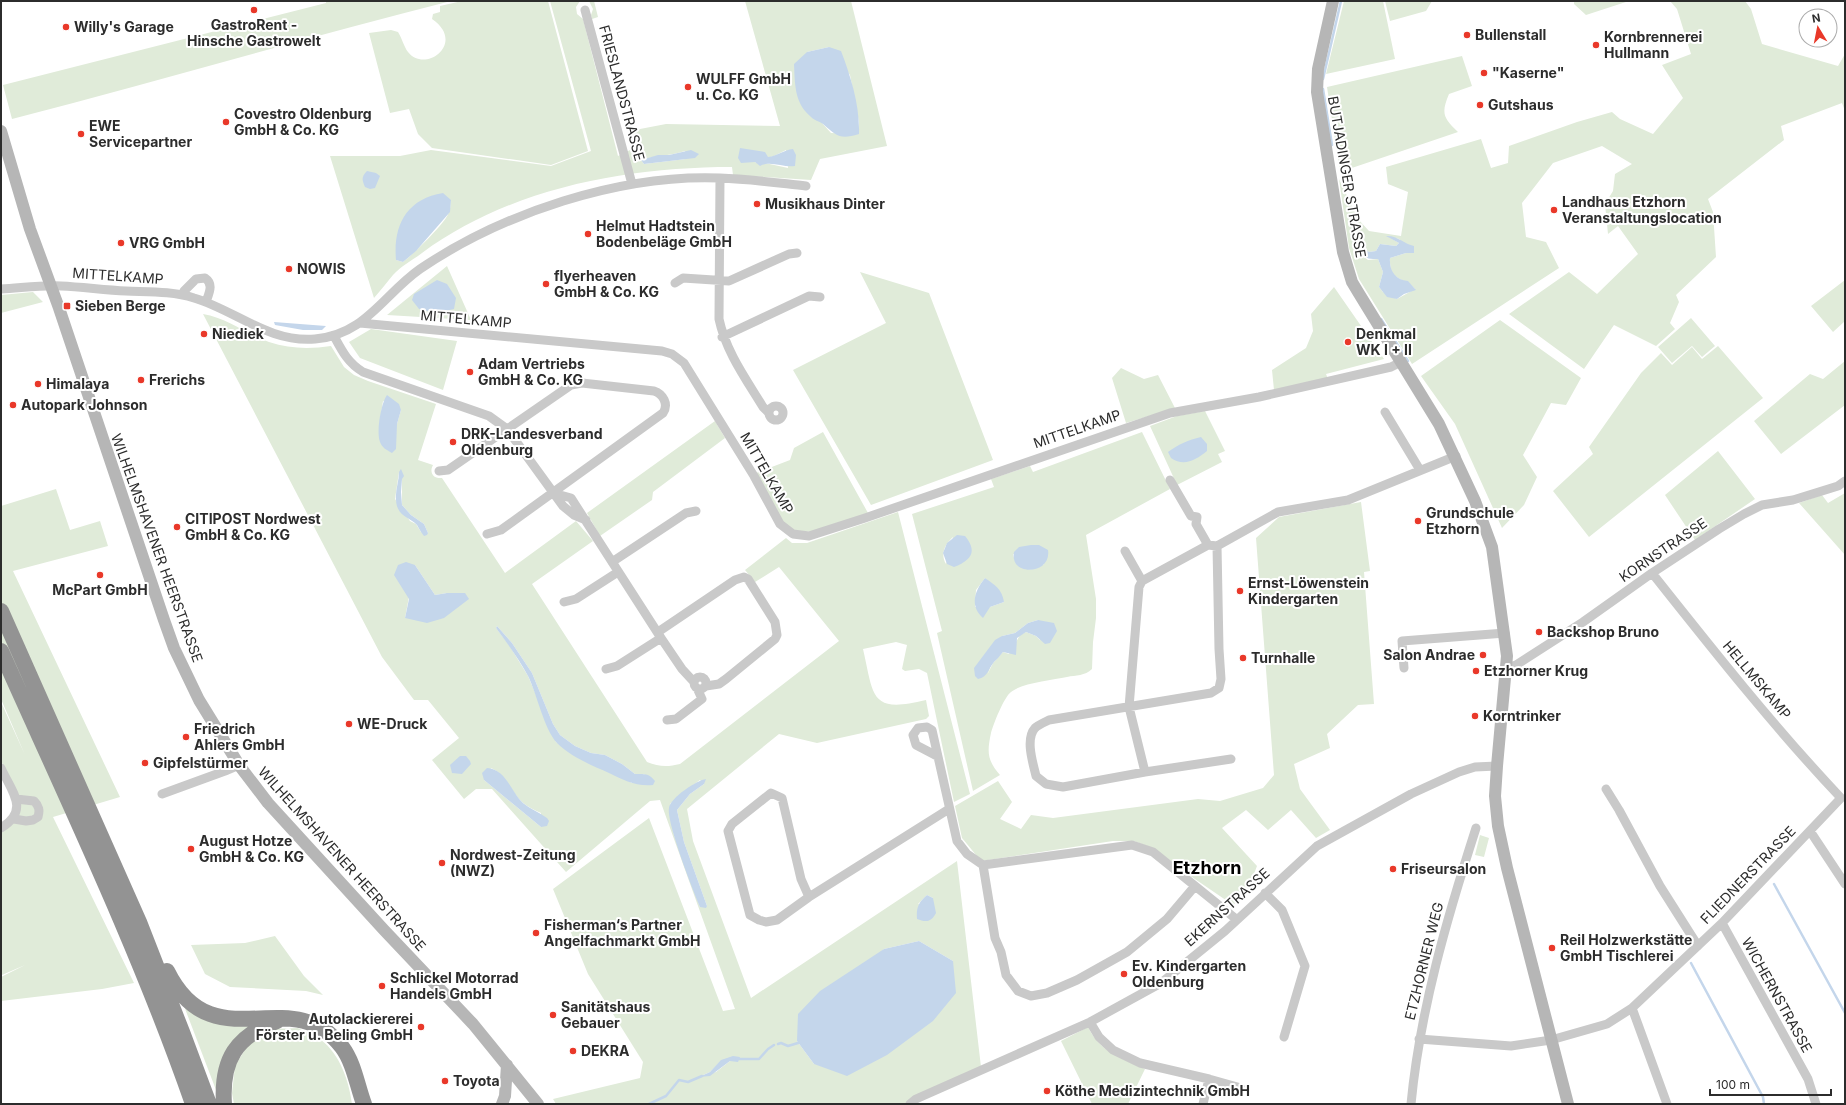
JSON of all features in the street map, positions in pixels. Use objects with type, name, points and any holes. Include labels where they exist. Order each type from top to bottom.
[{"type":"highway","points":[[1,611],[139,922],[209,1104]]},
{"type":"highway","points":[[1,651],[139,960],[174,1048],[193,1104]]},
{"type":"highway","points":[[139,922],[156,942],[174,986],[193,1006],[208,1014],[225,1019],[300,1019],[316,1025],[329,1033],[344,1049],[348,1057],[364,1104]]},
{"type":"highway","points":[[224,1104],[223,1090],[226,1071],[235,1050],[242,1040],[250,1033],[282,1018]]},
{"type":"highway","points":[[358,1088],[358,1104]]},
{"type":"street","name":"BUTJADINGER STRASSE","points":[[1334,1],[1319,62],[1317,92],[1343,252],[1352,282],[1439,424],[1456,456],[1485,525],[1492,547],[1505,633],[1507,668],[1496,766],[1496,796],[1502,847],[1568,1104]]},
{"type":"street","name":"FRIESLANDSTRASSE","points":[[585,10],[632,184]]},
{"type":"street","name":"WILHELMSHAVENER HEERSTRASSE","points":[[1,131],[30,229],[51,286],[115,479],[174,648],[199,700],[239,765],[268,803],[473,1024],[507,1065],[532,1102]]},
{"type":"street","points":[[720,178],[719,319],[722,337],[762,407],[768,412]]},
{"type":"street","points":[[360,323],[381,306],[397,287],[419,270],[479,235],[521,216],[556,203],[632,184],[720,178],[806,186]]},
{"type":"street","points":[[675,283],[683,278],[729,280],[789,254],[797,253]]},
{"type":"street","name":"MITTELKAMP","points":[[183,295],[184,291],[196,279],[205,278],[211,287],[206,302]]},
{"type":"street","name":"MITTELKAMP","points":[[51,286],[183,295],[206,302],[246,323],[272,334],[300,339],[314,339],[334,336],[360,323],[662,351],[672,354],[684,363],[754,476],[780,524],[793,534],[810,536],[1170,413],[1259,396],[1391,367],[1401,362]]},
{"type":"street","points":[[1,289],[51,286]]},
{"type":"street","points":[[722,337],[809,296],[820,297]]},
{"type":"street","points":[[334,336],[344,356],[354,366],[364,372],[489,416],[507,429],[553,493],[568,511],[586,520],[618,572],[682,669],[699,685],[702,699],[676,719],[667,720]]},
{"type":"street","points":[[439,470],[448,470],[562,391],[582,382],[654,391],[663,398],[666,406],[663,413],[501,530],[487,534]]},
{"type":"street","points":[[1385,412],[1420,470]]},
{"type":"street","points":[[1145,772],[1129,707],[1139,587],[1142,581],[1278,512],[1348,500],[1456,456]]},
{"type":"street","points":[[1170,480],[1190,516],[1197,517],[1196,524],[1212,545],[1222,679],[1219,688],[1211,693],[1049,720],[1035,729],[1031,739],[1036,776],[1046,784],[1063,787],[1145,772],[1231,759]]},
{"type":"street","name":"KORNSTRASSE","points":[[1507,668],[1516,665],[1577,626],[1652,573],[1719,529],[1762,505],[1793,500],[1838,486],[1845,481]]},
{"type":"street","points":[[612,562],[686,513],[696,511]]},
{"type":"street","points":[[1125,551],[1142,581]]},
{"type":"street","points":[[564,602],[576,599],[618,572]]},
{"type":"street","name":"HELLMSKAMP","points":[[1652,573],[1791,743],[1843,798]]},
{"type":"street","points":[[606,669],[617,666],[735,580],[744,577],[748,579],[775,622],[777,635],[775,639],[719,684],[699,685]]},
{"type":"street","points":[[1404,668],[1402,641],[1505,633]]},
{"type":"street","points":[[937,756],[957,841],[967,854],[982,865],[995,938],[1001,952],[1006,975],[1018,991],[1031,996],[1047,993],[1077,980],[1124,954],[1162,924],[1195,886]]},
{"type":"street","points":[[162,794],[239,765]]},
{"type":"street","name":"EKERNSTRASSE","points":[[910,1104],[916,1099],[1090,1022],[1160,983],[1225,930],[1305,855],[1329,838],[1411,794],[1459,772],[1475,767],[1496,766]]},
{"type":"street","points":[[1,768],[16,799],[17,808],[14,819]]},
{"type":"street","points":[[1606,789],[1660,886],[1698,946]]},
{"type":"street","points":[[809,897],[801,879],[782,798],[771,792],[732,824],[728,831],[750,915],[758,920],[772,922],[949,809]]},
{"type":"street","name":"FLIEDNERSTRASSE","points":[[1419,1039],[1511,1046],[1551,1040],[1607,1024],[1632,1008],[1698,946],[1843,798]]},
{"type":"street","points":[[1,828],[14,819],[33,820],[38,817],[40,812],[39,805],[34,800],[16,799]]},
{"type":"street","name":"ETZHORNER WEG","points":[[1411,1104],[1419,1039],[1427,1000],[1476,828]]},
{"type":"street","points":[[1810,831],[1845,884]]},
{"type":"street","points":[[982,865],[1132,845],[1153,852],[1236,919]]},
{"type":"street","points":[[1265,893],[1282,910],[1305,966],[1284,1037]]},
{"type":"street","name":"WICHERNSTRASSE","points":[[1722,923],[1808,1079],[1816,1104]]},
{"type":"street","points":[[1632,1008],[1667,1104]]},
{"type":"street","points":[[1090,1022],[1099,1037],[1113,1050],[1140,1063],[1241,1088]]},
{"type":"street","points":[[502,1104],[505,1096],[507,1065]]},
{"type":"street","points":[[1203,1104],[1209,1079]]},
{"type":"green space","points":[[326,1],[451,1],[12,119],[3,85],[326,3]]},
{"type":"green space","points":[[462,1],[548,1],[588,151],[551,165],[432,148],[418,134],[409,109],[390,113],[369,33],[391,30],[398,32],[408,52],[415,58],[424,60],[432,58],[440,53],[444,46],[445,37],[442,28],[432,19],[433,14],[440,12],[440,6]]},
{"type":"green space","points":[[550,1],[580,1],[576,7],[577,14],[583,19],[618,156],[632,149],[629,135],[640,129],[666,124],[780,126],[745,1],[851,1],[887,146],[820,159],[811,180],[733,175],[732,167],[692,168],[651,171],[611,177],[570,186],[531,197],[493,212],[456,231],[400,269],[393,275],[374,298],[330,156],[400,156],[431,150],[551,166],[591,151]],"holes":[[[829,47],[850,75],[859,122],[859,134],[831,133],[822,123],[807,52]],[[786,150],[788,168],[765,163],[760,165],[755,162],[774,156]],[[685,151],[686,159],[644,164],[641,160]],[[451,200],[450,210],[447,217],[436,231],[403,262],[396,260]]]},
{"type":"green space","points":[[589,1],[594,1],[598,17],[592,19],[591,15],[593,9]]},
{"type":"green space","points":[[1344,1],[1383,1],[1395,59],[1326,74]]},
{"type":"green space","points":[[1385,1],[1432,1],[1426,11],[1390,21]]},
{"type":"green space","points":[[1574,1],[1629,1],[1586,15],[1574,4]]},
{"type":"green space","points":[[1670,1],[1745,1],[1751,9],[1762,44],[1838,66],[1845,54],[1845,111],[1842,103],[1781,126],[1784,140],[1708,199],[1713,212],[1716,257],[1676,295],[1679,302],[1670,323],[1675,329],[1656,346],[1614,325],[1584,369],[1509,314],[1569,272],[1597,294],[1638,254],[1618,226],[1608,234],[1605,204],[1613,191],[1615,174],[1632,164],[1602,146],[1553,163],[1522,203],[1526,237],[1546,242],[1559,268],[1412,364],[1359,279],[1349,248],[1339,179],[1358,219],[1369,231],[1401,236],[1408,192],[1388,184],[1386,167],[1481,139],[1491,168],[1508,163],[1509,146],[1577,122],[1612,112],[1620,119],[1653,134],[1683,98],[1662,65],[1691,54],[1677,9]],"holes":[[[1387,236],[1399,239],[1414,253],[1406,253],[1390,258],[1390,266],[1392,272],[1398,278],[1415,289],[1397,299],[1383,292],[1379,287],[1383,272],[1378,259],[1368,260],[1364,257],[1362,248],[1369,252],[1376,251],[1380,244],[1396,246],[1399,243]]]},
{"type":"green space","points":[[1462,56],[1472,86],[1449,94],[1444,111],[1446,119],[1458,132],[1340,172],[1327,87]]},
{"type":"green space","points":[[447,266],[471,320],[387,315]]},
{"type":"green space","points":[[860,272],[929,293],[993,460],[871,505],[793,370],[886,323]]},
{"type":"green space","points":[[1845,280],[1845,321],[1833,332],[1811,306]]},
{"type":"green space","points":[[1334,287],[1384,359],[1326,374],[1328,379],[1274,390],[1272,370],[1306,348],[1313,331],[1311,314]]},
{"type":"green space","points":[[33,292],[43,302],[1,313],[1,295]]},
{"type":"green space","points":[[203,314],[220,319],[261,339],[285,346],[315,348],[331,346],[344,367],[354,375],[436,404],[418,460],[433,465],[431,470],[434,476],[442,478],[505,573],[576,521],[593,541],[532,584],[647,762],[656,765],[667,766],[680,764],[839,641],[779,567],[755,582],[745,570],[786,538],[792,543],[807,543],[898,512],[970,794],[954,802],[927,673],[919,669],[905,671],[902,669],[907,645],[896,642],[863,649],[869,679],[877,697],[884,702],[894,705],[926,700],[929,716],[926,719],[817,743],[779,734],[687,809],[693,841],[751,998],[957,861],[981,1067],[915,1097],[905,1104],[556,1104],[553,1099],[640,1078],[643,1062],[588,974],[553,889],[649,818],[723,1011],[735,1009],[660,800],[650,801],[566,872],[492,789],[476,789],[464,799],[432,760],[459,738],[428,700],[414,700],[382,657]],"holes":[[[383,401],[401,410],[397,424],[379,427]],[[399,472],[402,479],[402,505],[411,515],[424,524],[428,533],[421,532],[416,524],[410,521],[395,499]],[[415,565],[435,595],[447,593],[405,618]],[[497,626],[512,643],[532,673],[553,724],[560,735],[575,746],[591,753],[605,755],[622,764],[635,774],[645,774],[632,783],[556,742],[528,676],[509,645],[496,628]],[[491,768],[497,771],[505,779],[522,802],[541,813],[541,827],[484,780]],[[700,780],[704,784],[690,794],[677,810],[684,842],[707,906],[700,907],[674,835],[670,804]],[[927,895],[933,898],[933,906],[918,904]],[[919,941],[953,961],[814,1064],[797,1041],[884,949]],[[740,1057],[730,1061],[716,1072],[701,1076],[710,1072],[719,1063]]]},
{"type":"green space","points":[[1691,318],[1715,346],[1702,357],[1692,346],[1672,363],[1658,347]]},
{"type":"green space","points":[[1500,320],[1581,378],[1566,405],[1551,403],[1523,455],[1537,477],[1524,505],[1502,528],[1455,424],[1421,376]]},
{"type":"green space","points":[[371,329],[457,341],[443,390],[360,358],[349,342]]},
{"type":"green space","points":[[1718,346],[1763,398],[1589,537],[1553,491],[1593,454],[1589,447],[1641,373],[1661,353],[1672,365],[1692,347],[1702,359]]},
{"type":"green space","points":[[1845,361],[1845,405],[1781,454],[1754,421],[1810,374],[1823,379]]},
{"type":"green space","points":[[1121,368],[1144,379],[1158,375],[1175,408],[1126,423],[1112,378]]},
{"type":"green space","points":[[1205,411],[1225,451],[1218,454],[1222,462],[1177,485],[1150,426],[1177,416]]},
{"type":"green space","points":[[715,421],[725,438],[653,492],[652,500],[600,536],[587,513]]},
{"type":"green space","points":[[823,432],[868,513],[824,529],[800,531],[790,529],[782,522],[756,473],[790,460],[794,448]]},
{"type":"green space","points":[[1142,432],[1170,489],[1086,535],[1096,599],[1092,669],[1083,674],[1022,686],[1008,695],[996,718],[989,745],[990,760],[1000,775],[973,791],[937,633],[942,631],[912,514],[994,487],[991,479],[1030,466],[1033,472]],"holes":[[[953,537],[946,564],[943,553]],[[1013,554],[1044,564],[1035,569],[1025,569],[1017,564]],[[985,578],[1004,602],[990,607],[975,607],[976,590]],[[1038,620],[1040,640],[1036,636],[1026,632],[1020,635],[1009,654],[1003,652],[993,663],[988,673],[1002,636],[1015,633],[1028,623]]]},
{"type":"green space","points":[[1718,451],[1755,499],[1695,540],[1665,495]]},
{"type":"green space","points":[[56,489],[70,530],[100,521],[108,546],[13,571],[120,797],[53,817],[134,983],[102,989],[1,1001],[1,977],[25,965],[2,975],[1,828],[7,824],[16,799],[1,760],[1,702],[25,755],[1,699],[1,506]]},
{"type":"green space","points":[[1845,493],[1845,555],[1799,503],[1822,495],[1828,503]]},
{"type":"green space","points":[[1361,502],[1370,571],[1364,572],[1374,704],[1358,705],[1327,734],[1330,748],[1294,764],[1300,789],[1330,830],[1316,838],[1291,810],[1268,830],[1246,810],[1222,828],[1257,866],[1246,895],[1233,905],[1155,849],[1134,841],[1113,841],[981,861],[962,838],[955,806],[998,781],[1012,802],[1000,819],[1021,829],[1031,815],[1053,818],[1198,799],[1220,801],[1263,788],[1274,775],[1256,538],[1279,517]]},
{"type":"green space","points":[[1480,835],[1489,838],[1484,857],[1475,855]]},
{"type":"green space","points":[[275,936],[304,976],[323,995],[306,991],[230,987],[205,974],[191,945],[245,943]]},
{"type":"green space","points":[[184,1006],[255,1022],[216,1090]]},
{"type":"green space","points":[[1088,1027],[1093,1036],[1105,1048],[1145,1069],[1128,1104],[1092,1104],[1061,1041]]},
{"type":"green space","points":[[298,1028],[319,1038],[328,1046],[338,1060],[349,1086],[352,1104],[234,1104],[232,1093],[235,1066],[249,1043],[273,1029]]},
{"type":"water","points":[[829,47],[841,51],[851,81],[859,123],[859,134],[853,136],[839,136],[811,117],[801,105],[796,92],[794,64],[807,52]]},
{"type":"water","points":[[740,148],[765,152],[768,157],[793,149],[796,155],[795,166],[764,164],[760,166],[755,162],[741,163],[738,158]]},
{"type":"water","points":[[691,150],[699,154],[695,158],[644,164],[641,160],[658,155],[669,155]]},
{"type":"water","points":[[367,171],[376,173],[380,176],[375,188],[370,189],[365,187],[363,179]]},
{"type":"water","points":[[443,193],[451,200],[450,212],[416,251],[403,262],[396,260],[397,236],[404,216],[420,201],[430,196]]},
{"type":"water","points":[[1386,236],[1397,238],[1414,246],[1414,253],[1406,253],[1390,258],[1391,267],[1394,274],[1400,279],[1408,281],[1416,290],[1404,294],[1397,299],[1387,297],[1379,287],[1383,272],[1378,259],[1366,258],[1362,251],[1362,247],[1369,252],[1376,251],[1380,244],[1396,246],[1399,243]]},
{"type":"water","points":[[437,280],[447,284],[456,298],[454,309],[436,313],[419,309],[412,300],[414,294]]},
{"type":"water","points":[[274,322],[326,326],[322,330],[303,330],[275,325]]},
{"type":"water","points":[[387,395],[399,404],[401,410],[397,424],[396,449],[392,453],[382,446],[379,437],[380,418],[383,404]]},
{"type":"water","points":[[1201,437],[1207,444],[1207,451],[1203,454],[1194,460],[1185,462],[1176,461],[1171,458],[1168,452],[1192,439]]},
{"type":"water","points":[[401,469],[404,476],[402,479],[401,492],[402,505],[411,515],[424,524],[428,533],[427,535],[424,536],[417,525],[404,516],[397,506],[396,493],[399,472]]},
{"type":"water","points":[[957,535],[965,536],[972,551],[971,555],[965,561],[954,567],[947,564],[943,553],[947,543]]},
{"type":"water","points":[[1039,545],[1048,550],[1047,558],[1044,564],[1038,568],[1031,570],[1024,569],[1018,566],[1014,560],[1014,552],[1019,547]]},
{"type":"water","points":[[406,562],[415,565],[435,595],[465,593],[469,599],[444,618],[427,623],[405,618],[409,599],[394,575],[398,565]]},
{"type":"water","points":[[985,578],[995,585],[1000,591],[1004,602],[990,607],[983,618],[976,608],[975,598],[978,588]]},
{"type":"water","points":[[1038,620],[1054,623],[1057,631],[1050,643],[1045,644],[1036,636],[1026,632],[1017,638],[1016,655],[1003,652],[984,676],[978,679],[975,676],[974,668],[995,640],[1002,636],[1015,633],[1028,623]]},
{"type":"water","points":[[497,626],[512,643],[532,673],[553,724],[560,735],[575,746],[591,753],[605,755],[622,764],[635,774],[648,775],[655,781],[653,785],[636,784],[588,764],[575,757],[557,743],[552,737],[544,720],[528,676],[517,657],[496,628]]},
{"type":"water","points":[[460,756],[466,756],[471,764],[462,774],[452,773],[450,765]]},
{"type":"water","points":[[487,768],[494,769],[499,772],[523,803],[547,818],[549,821],[547,826],[541,827],[484,780],[482,773]]},
{"type":"water","points":[[706,779],[704,784],[690,794],[677,810],[684,842],[707,906],[706,908],[700,907],[686,872],[672,827],[669,808],[674,799],[684,790]]},
{"type":"water","points":[[927,895],[933,898],[936,913],[932,919],[923,921],[917,919],[917,911],[920,903]]},
{"type":"water","points":[[919,941],[953,961],[956,993],[933,1021],[887,1055],[847,1076],[814,1064],[797,1041],[798,1014],[820,991],[884,949]]},
{"type":"water","points":[[733,1056],[740,1057],[738,1062],[730,1061],[710,1076],[699,1077],[710,1072],[721,1060]]},
{"type":"waterway","points":[[1323,79],[1341,1]]},
{"type":"waterway","points":[[1323,89],[1332,145]]},
{"type":"waterway","points":[[1381,319],[1408,361]]},
{"type":"waterway","points":[[1774,884],[1845,1013]]},
{"type":"waterway","points":[[1691,963],[1763,1097],[1764,1104]]},
{"type":"waterway","points":[[778,1044],[781,1043],[788,1046],[798,1043]]},
{"type":"waterway","points":[[737,1059],[759,1059],[774,1045]]},
{"type":"waterway","points":[[649,1104],[666,1096],[679,1080],[688,1082],[702,1076]]},
{"type":"place","name":"GastroRent - Hinsche Gastrowelt","points":[[254,10]]},
{"type":"place","name":"Willy's Garage","points":[[66,27]]},
{"type":"place","name":"Bullenstall","points":[[1467,35]]},
{"type":"place","name":"Kornbrennerei Hullmann","points":[[1596,45]]},
{"type":"place","name":"\"Kaserne\"","points":[[1484,73]]},
{"type":"place","name":"WULFF GmbH u. Co. KG","points":[[688,87]]},
{"type":"place","name":"Gutshaus","points":[[1480,105]]},
{"type":"place","name":"Covestro Oldenburg GmbH & Co. KG","points":[[226,122]]},
{"type":"place","name":"EWE Servicepartner","points":[[81,134]]},
{"type":"place","name":"Musikhaus Dinter","points":[[757,204]]},
{"type":"place","name":"Landhaus Etzhorn Veranstaltungslocation","points":[[1554,210]]},
{"type":"place","name":"Helmut Hadtstein Bodenbeläge GmbH","points":[[588,234]]},
{"type":"place","name":"VRG GmbH","points":[[121,243]]},
{"type":"place","name":"NOWIS","points":[[289,269]]},
{"type":"place","name":"flyerheaven GmbH & Co. KG","points":[[546,284]]},
{"type":"place","name":"Sieben Berge","points":[[67,306]]},
{"type":"place","name":"Niediek","points":[[204,334]]},
{"type":"place","name":"Denkmal WK I + II","points":[[1348,342]]},
{"type":"place","name":"Adam Vertriebs GmbH & Co. KG","points":[[470,372]]},
{"type":"place","name":"Frerichs","points":[[141,380]]},
{"type":"place","name":"Himalaya","points":[[38,384]]},
{"type":"place","name":"Autopark Johnson","points":[[13,405]]},
{"type":"place","name":"DRK-Landesverband Oldenburg","points":[[453,442]]},
{"type":"place","name":"Grundschule Etzhorn","points":[[1418,521]]},
{"type":"place","name":"CITIPOST Nordwest GmbH & Co. KG","points":[[177,527]]},
{"type":"place","name":"McPart GmbH","points":[[100,575]]},
{"type":"place","name":"Ernst-Löwenstein Kindergarten","points":[[1240,591]]},
{"type":"place","name":"Backshop Bruno","points":[[1539,632]]},
{"type":"place","name":"Salon Andrae","points":[[1483,655]]},
{"type":"place","name":"Turnhalle","points":[[1243,658]]},
{"type":"place","name":"Etzhorner Krug","points":[[1476,671]]},
{"type":"place","name":"Korntrinker","points":[[1475,716]]},
{"type":"place","name":"WE-Druck","points":[[349,724]]},
{"type":"place","name":"Friedrich Ahlers GmbH","points":[[186,737]]},
{"type":"place","name":"Gipfelstürmer","points":[[145,763]]},
{"type":"place","name":"August Hotze GmbH & Co. KG","points":[[191,849]]},
{"type":"place","name":"Nordwest-Zeitung (NWZ)","points":[[442,863]]},
{"type":"place","name":"Friseursalon","points":[[1393,869]]},
{"type":"place","name":"Fisherman‘s Partner Angelfachmarkt GmbH","points":[[536,933]]},
{"type":"place","name":"Reil Holzwerkstätte GmbH Tischlerei","points":[[1552,948]]},
{"type":"place","name":"Ev. Kindergarten Oldenburg","points":[[1124,974]]},
{"type":"place","name":"Schlickel Motorrad Handels GmbH","points":[[382,986]]},
{"type":"place","name":"Sanitätshaus Gebauer","points":[[553,1015]]},
{"type":"place","name":"Autolackiererei Förster u. Beling GmbH","points":[[421,1027]]},
{"type":"place","name":"DEKRA","points":[[573,1051]]},
{"type":"place","name":"Toyota","points":[[445,1081]]},
{"type":"place","name":"Köthe Medizintechnik GmbH","points":[[1047,1091]]},
{"type":"district","name":"Etzhorn","points":[[1207,868]]}]
